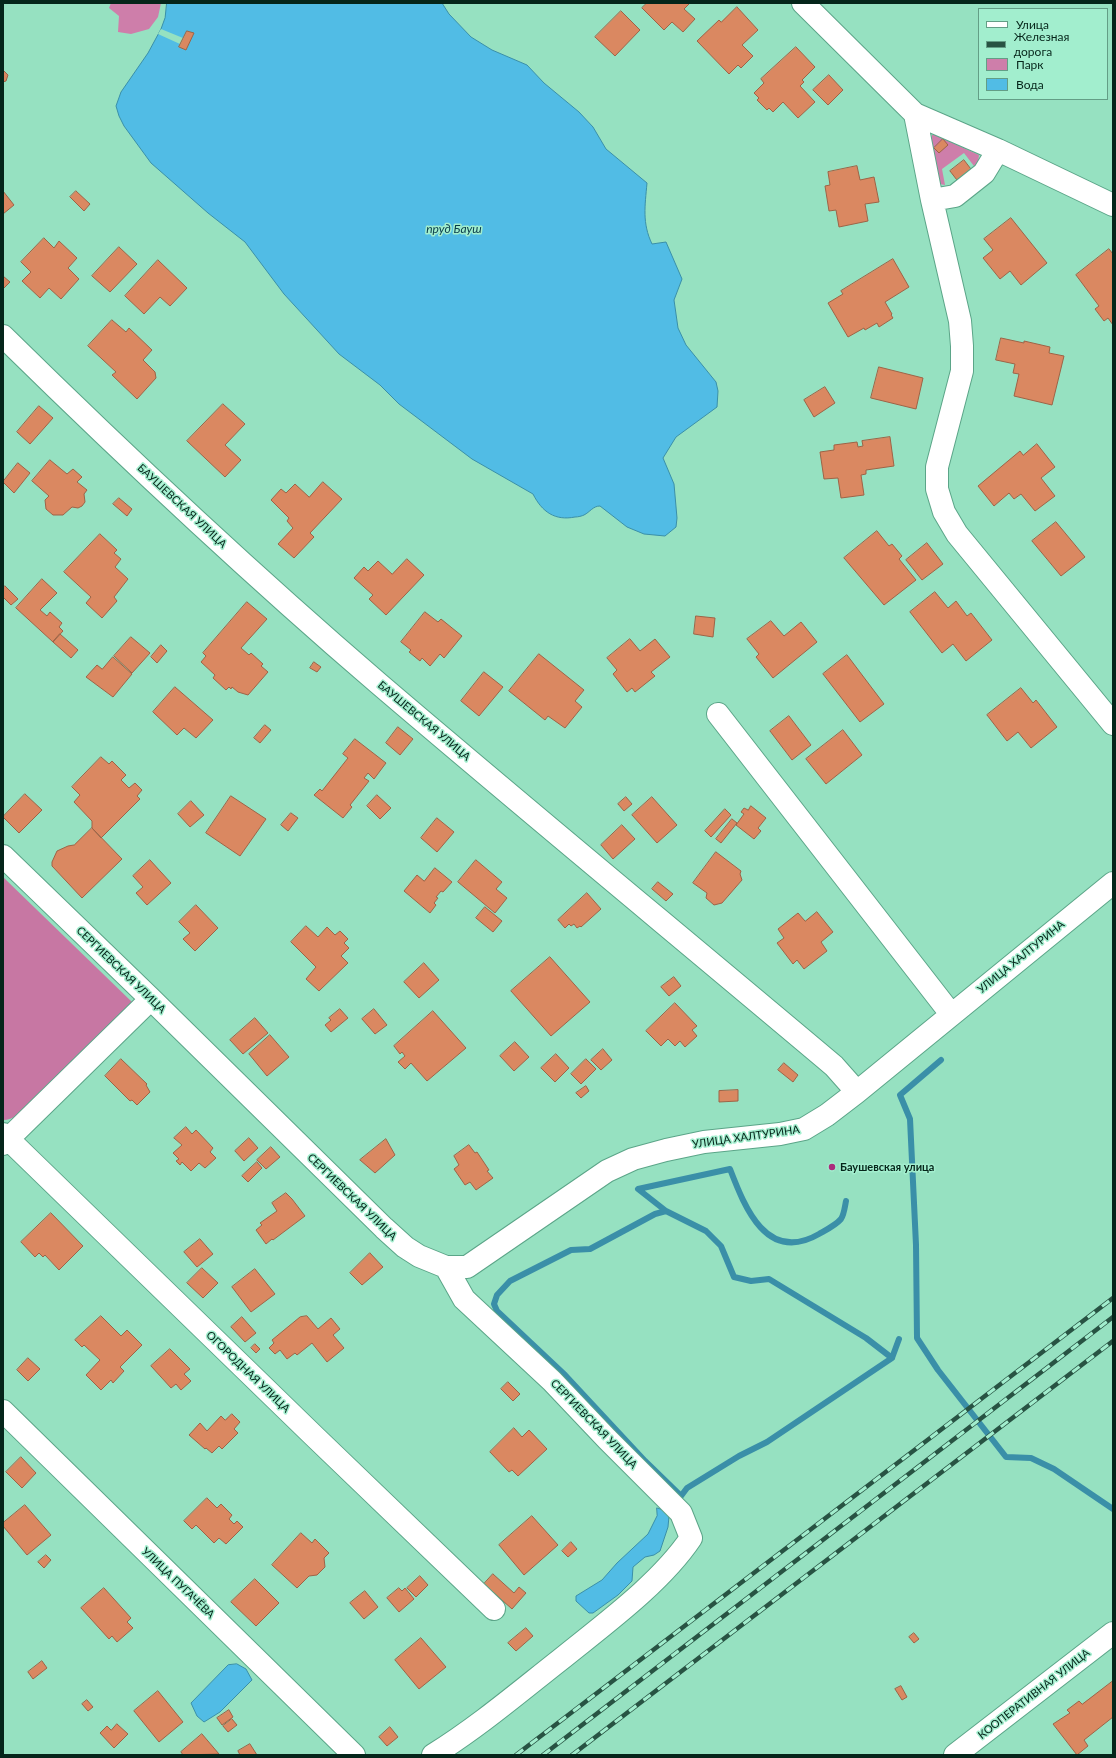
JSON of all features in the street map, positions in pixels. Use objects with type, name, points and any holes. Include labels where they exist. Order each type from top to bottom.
[{"type":"street","points":[[803,3],[915,114],[998,150],[1113,205]]},
{"type":"street","points":[[915,114],[932,200],[960,321],[962,346],[962,371],[937,467],[937,489],[944,512],[957,534],[1113,724]]},
{"type":"street","points":[[932,200],[955,196],[984,173],[998,150]]},
{"type":"street","name":"БАУШЕВСКАЯ УЛИЦА","points":[[3,336],[72,404],[203,526],[371,677],[834,1066],[857,1092]]},
{"type":"street","points":[[718,714],[952,1014]]},
{"type":"street","name":"СЕРГИЕВСКАЯ УЛИЦА","points":[[3,856],[384,1228],[419,1256],[446,1267],[464,1299],[552,1382],[681,1513],[691,1538],[679,1556],[662,1573],[593,1633],[464,1736],[433,1755]]},
{"type":"street","name":"УЛИЦА ХАЛТУРИНА","points":[[446,1267],[467,1267],[607,1171],[633,1159],[704,1142],[780,1134],[804,1129],[827,1115],[857,1092],[1113,883]]},
{"type":"street","points":[[5,1139],[151,999]]},
{"type":"street","name":"ОГОРОДНАЯ УЛИЦА","points":[[5,1139],[494,1609]]},
{"type":"street","name":"УЛИЦА ПУГАЧЁВА","points":[[3,1411],[354,1755]]},
{"type":"street","name":"КООПЕРАТИВНАЯ УЛИЦА","points":[[955,1755],[1113,1633]]},
{"type":"green space","points":[[111,3],[161,3],[158,17],[149,29],[131,34],[118,32],[119,16],[109,8]]},
{"type":"green space","points":[[932,135],[979,155],[977,170],[964,153],[942,169],[945,185],[940,184],[931,138]]},
{"type":"shaded area","points":[[3,877],[132,1002],[30,1107],[7,1120],[3,1120]]},
{"type":"water","name":"пруд Бауш","points":[[167,3],[442,3],[449,14],[471,37],[492,50],[527,65],[544,83],[579,112],[593,127],[606,149],[647,183],[645,222],[649,236],[652,244],[666,242],[682,279],[674,300],[678,328],[686,345],[716,382],[718,391],[717,407],[676,437],[663,458],[674,484],[677,518],[676,527],[665,536],[644,534],[627,527],[600,506],[593,508],[584,515],[577,517],[561,518],[550,514],[541,506],[533,494],[472,459],[399,404],[380,385],[339,354],[284,294],[245,242],[208,213],[151,163],[124,126],[116,106],[121,92],[148,53],[161,29],[165,18]]},
{"type":"water","points":[[657,1508],[664,1510],[669,1516],[668,1527],[660,1551],[654,1555],[645,1557],[633,1567],[632,1581],[618,1595],[593,1613],[589,1613],[576,1601],[576,1596],[602,1580],[617,1563],[648,1534],[657,1516]]},
{"type":"water","points":[[237,1664],[246,1669],[252,1680],[220,1712],[204,1722],[197,1716],[191,1703],[228,1665]]},
{"type":"pier","points":[[161,29],[183,38],[187,31],[194,33],[186,50],[179,47],[180,44],[158,34]]},
{"type":"building","points":[[647,3],[690,3],[684,9],[695,19],[683,32],[672,22],[664,30],[642,8]]},
{"type":"building","points":[[737,7],[758,30],[742,45],[753,56],[741,68],[738,65],[729,74],[697,41],[719,20],[721,22]]},
{"type":"building","points":[[621,11],[640,30],[615,56],[595,37]]},
{"type":"building","points":[[187,31],[194,33],[186,50],[179,47]]},
{"type":"building","points":[[796,47],[815,67],[802,80],[804,82],[800,86],[815,102],[798,118],[783,102],[773,112],[769,108],[767,110],[757,100],[759,98],[754,93],[764,83],[761,79]]},
{"type":"building","points":[[3,70],[8,75],[6,81],[3,82]]},
{"type":"building","points":[[829,75],[843,90],[828,105],[813,90]]},
{"type":"building","points":[[943,139],[948,145],[939,153],[934,148]]},
{"type":"building","points":[[964,160],[974,173],[960,184],[950,171]]},
{"type":"building","points":[[857,166],[860,180],[874,177],[879,202],[865,204],[868,221],[839,227],[836,210],[829,211],[825,186],[830,185],[828,172]]},
{"type":"building","points":[[3,191],[14,205],[3,214]]},
{"type":"building","points":[[76,191],[90,204],[84,211],[70,197]]},
{"type":"building","points":[[1011,218],[1047,263],[1021,285],[1010,271],[1000,279],[983,258],[993,250],[984,239]]},
{"type":"building","points":[[44,238],[54,248],[59,241],[77,258],[68,268],[79,279],[61,299],[49,288],[40,298],[22,281],[31,272],[21,262]]},
{"type":"building","points":[[119,247],[137,264],[110,292],[92,276]]},
{"type":"building","points":[[1109,249],[1113,254],[1113,325],[1108,318],[1104,321],[1095,309],[1099,306],[1076,275]]},
{"type":"building","points":[[893,259],[909,287],[885,302],[893,318],[879,327],[877,323],[848,337],[828,303],[843,294],[841,291]]},
{"type":"building","points":[[158,260],[187,288],[170,306],[160,297],[144,314],[125,296]]},
{"type":"building","points":[[3,276],[10,282],[3,289]]},
{"type":"building","points":[[112,320],[126,332],[129,328],[152,350],[143,360],[155,372],[156,378],[137,399],[112,375],[116,372],[88,346]]},
{"type":"building","points":[[1001,338],[1024,343],[1024,341],[1050,347],[1049,353],[1064,356],[1052,405],[1014,396],[1019,374],[1013,373],[1015,364],[996,360]]},
{"type":"building","points":[[879,367],[923,378],[916,409],[871,398]]},
{"type":"building","points":[[825,387],[835,403],[814,417],[804,400]]},
{"type":"building","points":[[223,404],[245,424],[225,445],[241,460],[225,477],[187,441]]},
{"type":"building","points":[[39,406],[53,418],[30,444],[17,432]]},
{"type":"building","points":[[890,437],[894,466],[866,470],[866,474],[861,475],[864,495],[841,498],[838,478],[824,479],[820,452],[834,450],[834,445],[857,442],[858,447],[863,446],[862,441]]},
{"type":"building","points":[[1037,444],[1055,467],[1041,478],[1055,496],[1035,511],[1021,494],[1014,499],[1009,493],[994,506],[978,486],[1020,451],[1023,455]]},
{"type":"building","points":[[50,460],[67,474],[73,469],[82,477],[77,482],[87,490],[84,494],[85,502],[82,506],[78,508],[72,507],[63,515],[53,515],[46,509],[45,500],[49,496],[32,481]]},
{"type":"building","points":[[18,463],[30,473],[14,493],[3,482]]},
{"type":"building","points":[[323,482],[342,499],[310,533],[314,537],[294,558],[278,544],[293,528],[287,521],[289,518],[271,500],[281,489],[286,493],[295,484],[309,497]]},
{"type":"building","points":[[119,498],[132,509],[127,516],[113,504]]},
{"type":"building","points":[[1056,522],[1085,557],[1061,576],[1032,541]]},
{"type":"building","points":[[877,531],[889,546],[892,544],[902,556],[899,559],[916,580],[884,605],[844,558]]},
{"type":"building","points":[[100,534],[117,550],[114,553],[121,559],[115,567],[128,579],[114,597],[117,601],[102,618],[86,603],[91,597],[64,572]]},
{"type":"building","points":[[927,543],[943,564],[922,580],[906,560]]},
{"type":"building","points":[[407,559],[424,575],[386,615],[369,599],[373,595],[354,578],[364,567],[368,571],[378,561],[392,574]]},
{"type":"building","points":[[42,579],[57,593],[40,610],[47,616],[50,612],[62,623],[59,627],[63,631],[53,642],[16,608]]},
{"type":"building","points":[[5,586],[18,599],[11,605],[3,597],[3,588]]},
{"type":"building","points":[[935,592],[948,608],[956,601],[967,616],[971,613],[992,640],[966,661],[953,644],[942,653],[910,612]]},
{"type":"building","points":[[247,602],[267,619],[241,648],[249,655],[251,653],[263,664],[261,666],[268,672],[248,695],[238,692],[232,687],[231,689],[229,687],[226,690],[213,678],[215,675],[201,662],[206,656],[203,653]]},
{"type":"building","points":[[425,612],[438,622],[441,619],[462,636],[444,658],[440,654],[430,666],[422,658],[420,661],[409,652],[411,650],[401,642]]},
{"type":"building","points":[[696,616],[715,618],[713,637],[694,634]]},
{"type":"building","points":[[771,621],[784,636],[801,622],[817,642],[773,678],[756,657],[759,654],[747,639]]},
{"type":"building","points":[[60,634],[78,650],[71,658],[53,642]]},
{"type":"building","points":[[131,637],[150,653],[132,673],[114,656]]},
{"type":"building","points":[[630,639],[640,651],[655,639],[670,657],[651,672],[655,676],[635,692],[632,688],[627,692],[613,674],[617,670],[607,658]]},
{"type":"building","points":[[161,645],[167,651],[157,663],[151,657]]},
{"type":"building","points":[[539,654],[584,690],[575,701],[582,707],[565,728],[548,716],[545,720],[509,691]]},
{"type":"building","points":[[847,655],[884,704],[860,722],[823,674]]},
{"type":"building","points":[[113,657],[132,674],[113,697],[86,677],[97,665],[102,669]]},
{"type":"building","points":[[314,662],[321,667],[317,672],[310,668]]},
{"type":"building","points":[[484,672],[503,687],[479,716],[461,701]]},
{"type":"building","points":[[175,687],[213,720],[196,738],[184,728],[177,735],[153,712]]},
{"type":"building","points":[[1021,688],[1033,703],[1036,700],[1057,727],[1031,748],[1018,732],[1007,741],[987,715]]},
{"type":"building","points":[[789,716],[811,745],[792,760],[770,731]]},
{"type":"building","points":[[265,725],[271,730],[260,743],[254,738]]},
{"type":"building","points":[[398,727],[413,739],[400,755],[386,743]]},
{"type":"building","points":[[843,730],[862,755],[826,784],[806,759]]},
{"type":"building","points":[[355,739],[386,763],[374,779],[368,773],[364,778],[369,781],[350,805],[352,807],[343,818],[314,795],[320,789],[322,791],[348,758],[343,754]]},
{"type":"building","points":[[101,757],[109,764],[112,761],[126,775],[121,780],[129,788],[135,783],[142,790],[137,796],[140,799],[101,838],[92,828],[92,821],[74,802],[80,795],[72,787]]},
{"type":"building","points":[[25,794],[42,810],[19,833],[3,817]]},
{"type":"building","points":[[377,795],[391,808],[380,819],[367,806]]},
{"type":"building","points":[[231,796],[266,819],[240,856],[206,833]]},
{"type":"building","points":[[626,797],[632,804],[624,811],[618,804]]},
{"type":"building","points":[[652,797],[677,825],[657,843],[632,815]]},
{"type":"building","points":[[191,801],[204,815],[190,827],[178,814]]},
{"type":"building","points":[[751,806],[766,818],[758,828],[761,831],[754,839],[736,825],[744,814],[741,812],[744,808],[748,810]]},
{"type":"building","points":[[725,809],[731,815],[711,837],[705,831]]},
{"type":"building","points":[[291,813],[298,818],[288,831],[281,825]]},
{"type":"building","points":[[437,818],[454,832],[437,852],[421,838]]},
{"type":"building","points":[[732,819],[737,823],[721,843],[716,839]]},
{"type":"building","points":[[622,825],[635,839],[613,859],[601,845]]},
{"type":"building","points":[[92,828],[122,859],[82,898],[52,866],[52,862],[57,851],[74,845]]},
{"type":"building","points":[[716,852],[741,871],[740,874],[742,880],[722,903],[714,905],[706,898],[707,893],[693,883]]},
{"type":"building","points":[[150,860],[171,883],[147,905],[136,893],[143,887],[133,876]]},
{"type":"building","points":[[476,860],[502,882],[496,889],[507,898],[495,913],[458,882]]},
{"type":"building","points":[[435,868],[452,882],[436,897],[438,898],[434,903],[436,905],[430,913],[404,891],[417,875],[424,881]]},
{"type":"building","points":[[658,882],[673,894],[666,901],[652,889]]},
{"type":"building","points":[[587,893],[601,909],[581,927],[580,926],[577,928],[574,924],[571,926],[569,924],[565,928],[558,920]]},
{"type":"building","points":[[196,905],[218,928],[195,951],[183,939],[190,933],[179,922]]},
{"type":"building","points":[[485,907],[502,921],[493,932],[476,918]]},
{"type":"building","points":[[817,912],[833,932],[821,942],[827,951],[804,969],[797,960],[793,964],[777,943],[784,938],[778,929],[798,913],[805,921]]},
{"type":"building","points":[[306,926],[318,937],[327,927],[335,935],[340,931],[348,939],[344,943],[349,948],[341,956],[348,963],[319,991],[306,979],[316,967],[291,942]]},
{"type":"building","points":[[550,957],[590,1002],[551,1036],[511,991]]},
{"type":"building","points":[[424,963],[439,980],[419,998],[404,982]]},
{"type":"building","points":[[674,977],[681,986],[669,996],[661,987]]},
{"type":"building","points":[[675,1003],[697,1026],[692,1030],[697,1036],[685,1047],[680,1041],[675,1046],[668,1039],[661,1046],[646,1031]]},
{"type":"building","points":[[340,1009],[348,1018],[331,1032],[325,1025],[331,1020],[329,1018]]},
{"type":"building","points":[[374,1009],[387,1025],[375,1034],[362,1019]]},
{"type":"building","points":[[433,1011],[466,1048],[427,1081],[411,1063],[405,1069],[398,1062],[405,1056],[402,1052],[400,1054],[394,1046]]},
{"type":"building","points":[[255,1018],[268,1033],[243,1054],[230,1040]]},
{"type":"building","points":[[270,1035],[289,1057],[267,1076],[249,1054]]},
{"type":"building","points":[[515,1042],[529,1057],[514,1071],[500,1056]]},
{"type":"building","points":[[603,1049],[612,1060],[601,1070],[591,1060]]},
{"type":"building","points":[[556,1054],[569,1068],[555,1082],[541,1068]]},
{"type":"building","points":[[121,1059],[147,1084],[146,1085],[150,1092],[137,1105],[132,1100],[130,1101],[105,1076]]},
{"type":"building","points":[[586,1059],[596,1069],[581,1084],[571,1074]]},
{"type":"building","points":[[784,1063],[798,1075],[793,1082],[778,1070]]},
{"type":"building","points":[[586,1086],[589,1091],[581,1098],[576,1093]]},
{"type":"building","points":[[738,1090],[738,1101],[719,1102],[719,1091]]},
{"type":"building","points":[[186,1127],[192,1134],[196,1130],[213,1148],[210,1152],[216,1158],[205,1168],[199,1163],[191,1171],[182,1162],[180,1165],[176,1161],[179,1159],[173,1153],[182,1145],[174,1138]]},
{"type":"building","points":[[249,1138],[258,1148],[244,1161],[235,1151]]},
{"type":"building","points":[[386,1139],[395,1155],[375,1173],[360,1160]]},
{"type":"building","points":[[469,1145],[475,1153],[477,1152],[489,1170],[487,1171],[493,1178],[476,1190],[470,1182],[465,1185],[454,1169],[459,1165],[454,1156]]},
{"type":"building","points":[[271,1147],[280,1157],[266,1169],[257,1160]]},
{"type":"building","points":[[257,1162],[262,1168],[248,1182],[242,1176]]},
{"type":"building","points":[[286,1193],[305,1216],[266,1244],[256,1230],[262,1225],[260,1223],[277,1211],[272,1203]]},
{"type":"building","points":[[51,1213],[83,1246],[59,1270],[45,1255],[43,1257],[39,1253],[35,1257],[21,1242]]},
{"type":"building","points":[[200,1239],[213,1254],[197,1267],[184,1252]]},
{"type":"building","points":[[370,1253],[383,1267],[362,1285],[350,1273]]},
{"type":"building","points":[[202,1268],[218,1283],[203,1298],[187,1283]]},
{"type":"building","points":[[255,1269],[275,1294],[251,1312],[232,1287]]},
{"type":"building","points":[[101,1316],[121,1336],[127,1330],[142,1345],[120,1367],[124,1371],[113,1383],[111,1380],[101,1390],[86,1375],[100,1360],[84,1345],[82,1347],[75,1340]]},
{"type":"building","points":[[307,1316],[318,1329],[331,1318],[340,1329],[333,1335],[344,1348],[327,1362],[312,1343],[297,1355],[295,1353],[287,1359],[280,1350],[275,1354],[269,1348],[274,1343],[272,1340],[300,1317]]},
{"type":"building","points":[[242,1317],[256,1333],[245,1342],[231,1327]]},
{"type":"building","points":[[255,1344],[260,1349],[256,1353],[251,1348]]},
{"type":"building","points":[[170,1349],[190,1369],[184,1374],[191,1381],[181,1390],[176,1384],[171,1388],[151,1366]]},
{"type":"building","points":[[28,1358],[40,1369],[28,1381],[17,1370]]},
{"type":"building","points":[[508,1382],[520,1394],[513,1401],[501,1389]]},
{"type":"building","points":[[232,1414],[240,1422],[234,1429],[238,1433],[222,1449],[219,1446],[212,1453],[189,1435],[200,1423],[207,1431],[221,1416],[225,1420]]},
{"type":"building","points":[[514,1428],[522,1437],[529,1430],[547,1449],[518,1476],[512,1470],[509,1472],[490,1452]]},
{"type":"building","points":[[21,1457],[36,1473],[22,1488],[6,1472]]},
{"type":"building","points":[[207,1498],[217,1508],[221,1504],[232,1515],[229,1519],[234,1524],[237,1521],[243,1527],[226,1544],[219,1538],[214,1543],[196,1525],[192,1529],[184,1521]]},
{"type":"building","points":[[25,1505],[51,1535],[27,1555],[3,1526],[3,1523]]},
{"type":"building","points":[[532,1516],[558,1545],[524,1575],[499,1545]]},
{"type":"building","points":[[301,1533],[312,1543],[315,1539],[329,1553],[324,1558],[325,1567],[317,1575],[309,1576],[297,1588],[272,1565]]},
{"type":"building","points":[[571,1542],[577,1549],[568,1557],[562,1551]]},
{"type":"building","points":[[46,1555],[51,1560],[44,1568],[38,1562]]},
{"type":"building","points":[[493,1574],[514,1593],[519,1587],[526,1593],[512,1609],[484,1584]]},
{"type":"building","points":[[420,1576],[428,1585],[416,1597],[407,1588]]},
{"type":"building","points":[[255,1579],[279,1603],[256,1626],[231,1602]]},
{"type":"building","points":[[104,1588],[131,1618],[127,1622],[133,1628],[117,1642],[112,1636],[109,1639],[81,1608]]},
{"type":"building","points":[[399,1588],[402,1591],[405,1588],[414,1599],[399,1612],[387,1598]]},
{"type":"building","points":[[365,1591],[378,1607],[364,1619],[350,1603]]},
{"type":"building","points":[[526,1628],[533,1636],[516,1651],[508,1643]]},
{"type":"building","points":[[914,1633],[919,1639],[914,1643],[909,1637]]},
{"type":"building","points":[[421,1638],[446,1667],[419,1689],[395,1660]]},
{"type":"building","points":[[42,1661],[47,1668],[33,1679],[28,1672]]},
{"type":"building","points":[[1113,1681],[1113,1717],[1084,1740],[1088,1746],[1077,1755],[1053,1724],[1070,1713],[1067,1710],[1079,1701],[1082,1704]]},
{"type":"building","points":[[901,1686],[907,1697],[902,1700],[895,1689]]},
{"type":"building","points":[[158,1691],[183,1722],[159,1742],[134,1711]]},
{"type":"building","points":[[87,1700],[93,1707],[88,1711],[82,1704]]},
{"type":"building","points":[[229,1710],[233,1717],[222,1725],[217,1718]]},
{"type":"building","points":[[232,1719],[237,1725],[228,1732],[223,1726]]},
{"type":"building","points":[[117,1724],[128,1734],[114,1748],[100,1733],[107,1726],[111,1730]]},
{"type":"building","points":[[390,1727],[398,1737],[387,1746],[379,1737]]},
{"type":"building","points":[[202,1734],[219,1754],[183,1755],[181,1752]]},
{"type":"building","points":[[250,1744],[257,1755],[240,1755],[238,1751]]},
{"type":"waterway","points":[[941,1060],[900,1095],[910,1119],[916,1245],[917,1338],[938,1370],[1006,1457],[1031,1458],[1054,1469],[1113,1509]]},
{"type":"waterway","points":[[666,1211],[638,1189],[730,1169],[751,1215],[772,1237],[785,1242],[801,1241],[819,1234],[834,1225],[842,1217],[846,1201]]},
{"type":"waterway","points":[[892,1358],[767,1442],[739,1456],[687,1488],[681,1496],[645,1461],[565,1375],[497,1311],[494,1304],[497,1295],[510,1281],[571,1250],[590,1249],[655,1214],[666,1211],[706,1231],[721,1246],[734,1277],[751,1281],[769,1279],[866,1338],[892,1358],[899,1339]]},
{"type":"railway","points":[[516,1755],[1113,1298]]},
{"type":"railway","points":[[543,1755],[1113,1317]]},
{"type":"railway","points":[[572,1755],[1113,1341]]},
{"type":"place","name":"Баушевская улица","points":[[832,1167]]}]
